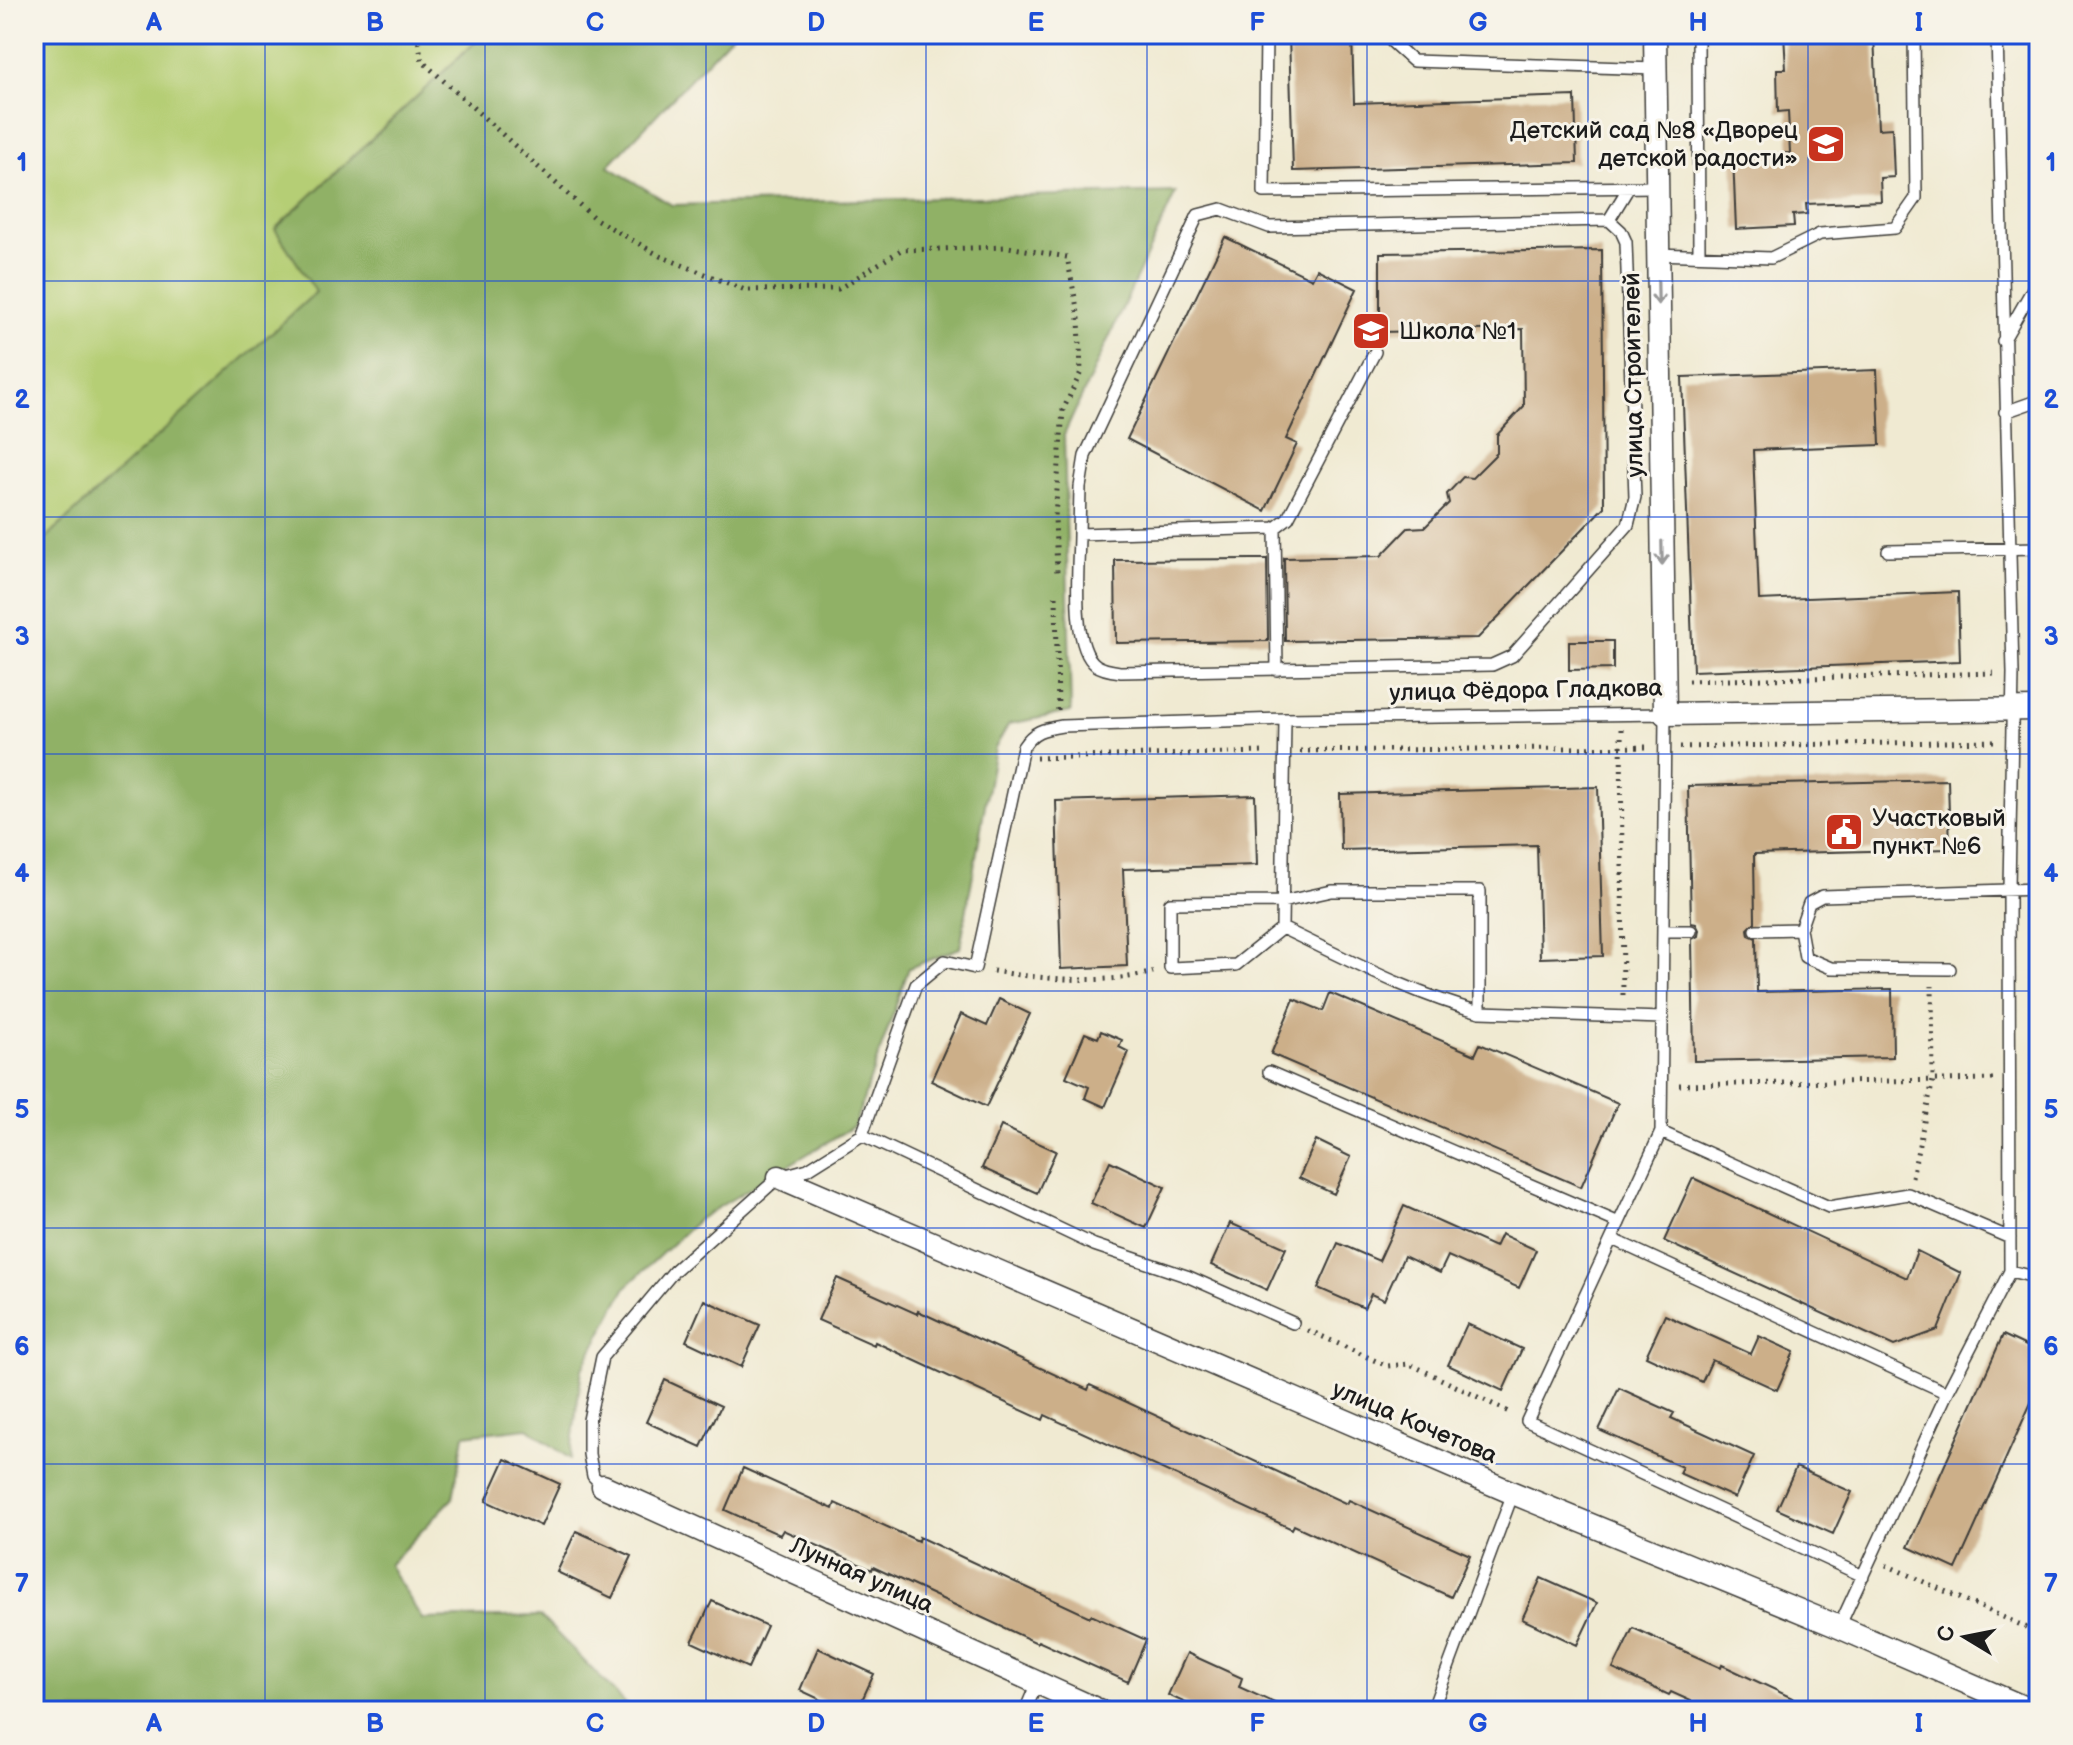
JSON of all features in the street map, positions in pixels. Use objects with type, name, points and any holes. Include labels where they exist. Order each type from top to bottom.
[{"type":"street","name":"улица Строителей","points":[[1655,34],[1665,714]]},
{"type":"street","name":"улица Фёдора Гладкова","points":[[1665,714],[2039,709]]},
{"type":"street","name":"улица Кочетова","points":[[779,1177],[1513,1493],[1839,1627],[2032,1711]]},
{"type":"street","name":"Лунная улица","points":[[603,1486],[1100,1711]]},
{"type":"lane","points":[[1266,34],[1264,192],[1656,187]]},
{"type":"lane","points":[[1392,34],[1392,42],[1413,61],[1655,69]]},
{"type":"lane","points":[[1698,34],[1699,255]]},
{"type":"lane","points":[[1657,254],[1771,258],[1820,234],[1895,228],[1916,198],[1914,34]]},
{"type":"lane","points":[[1839,1627],[1947,1393],[2010,1271],[2009,888],[2013,673],[1997,34]]},
{"type":"lane","points":[[1609,220],[1629,187]]},
{"type":"lane","points":[[1221,209],[1269,227],[1609,220],[1621,231],[1626,242],[1635,497],[1628,525],[1512,656],[1492,665],[1121,672],[1096,665],[1088,656],[1079,624],[1080,487],[1085,456],[1198,215],[1221,209]]},
{"type":"lane","points":[[2003,341],[2039,278]]},
{"type":"lane","points":[[1079,534],[1275,528],[1288,518],[1375,352]]},
{"type":"lane","points":[[2005,412],[2039,400]]},
{"type":"lane","points":[[1275,528],[1277,670]]},
{"type":"lane","points":[[1888,551],[2039,548]]},
{"type":"lane","points":[[1665,714],[1661,1132],[1527,1421],[1863,1576]]},
{"type":"lane","name":"улица Фёдора Гладкова","points":[[1022,753],[1030,737],[1042,729],[1062,726],[1285,719],[1665,714]]},
{"type":"lane","points":[[1282,928],[1285,719]]},
{"type":"lane","points":[[603,1486],[593,1476],[589,1454],[589,1420],[602,1357],[674,1271],[779,1177],[808,1169],[862,1135],[916,985],[945,961],[975,968],[1022,753]]},
{"type":"lane","points":[[1950,969],[1831,968],[1805,957],[1800,929],[1809,903],[1822,896],[2039,889]]},
{"type":"lane","points":[[1282,928],[1236,965],[1170,968],[1170,903],[1282,902],[1332,891],[1480,891],[1480,1012]]},
{"type":"lane","points":[[1282,928],[1407,987],[1452,1005],[1480,1012],[1663,1018]]},
{"type":"lane","points":[[1756,930],[1800,929]]},
{"type":"lane","points":[[1663,931],[1691,931]]},
{"type":"lane","points":[[1269,1072],[1619,1223]]},
{"type":"lane","points":[[1661,1132],[1829,1207],[1908,1194],[2010,1238]]},
{"type":"lane","points":[[862,1135],[1094,1245],[1189,1277],[1293,1323]]},
{"type":"lane","points":[[1612,1239],[1947,1393]]},
{"type":"lane","points":[[2010,1271],[2039,1278]]},
{"type":"lane","points":[[1432,1711],[1513,1493]]},
{"type":"lane","points":[[1025,1711],[1037,1683]]},
{"type":"path","points":[[417,34],[422,61],[594,218],[660,256],[745,290],[838,289],[901,250],[1008,247],[1067,257],[1079,318],[1081,372],[1063,410],[1061,423],[1055,517],[1057,579]]},
{"type":"path","points":[[1056,594],[1058,721],[1062,726]]},
{"type":"path","points":[[1675,681],[2013,673]]},
{"type":"path","points":[[1620,705],[1620,689],[1654,681]]},
{"type":"path","points":[[1621,728],[1623,1017]]},
{"type":"path","points":[[1676,747],[2012,741]]},
{"type":"path","points":[[1022,753],[1655,748]]},
{"type":"path","points":[[975,968],[1034,978],[1136,977],[1170,968]]},
{"type":"path","points":[[1908,1194],[1933,1080],[1931,969]]},
{"type":"path","points":[[1662,1086],[2009,1079]]},
{"type":"path","points":[[1293,1323],[1387,1366],[1410,1364],[1527,1421]]},
{"type":"path","points":[[1871,1558],[2039,1633]]},
{"type":"green space","points":[[34,34],[484,34],[275,229],[317,292],[34,549]]},
{"type":"green space","points":[[484,34],[733,34],[608,166],[672,205],[1176,192],[1064,435],[1071,712],[1009,724],[995,748],[960,948],[909,968],[854,1126],[699,1219],[626,1287],[582,1369],[570,1459],[528,1428],[464,1435],[453,1498],[389,1565],[422,1619],[540,1616],[633,1711],[34,1711],[34,549],[316,292],[275,229]]},
{"type":"building","points":[[1289,34],[1352,34],[1354,103],[1575,96],[1577,163],[1293,171]]},
{"type":"building","points":[[1784,34],[1874,34],[1878,129],[1892,128],[1894,177],[1880,178],[1881,201],[1806,204],[1807,214],[1793,215],[1794,226],[1736,229],[1733,156],[1790,153],[1788,111],[1778,112],[1777,69],[1786,69]]},
{"type":"building","points":[[1225,237],[1312,279],[1317,269],[1357,289],[1286,439],[1297,444],[1265,511],[1127,439]]},
{"type":"building","points":[[1602,250],[1604,507],[1478,638],[1285,641],[1284,558],[1381,556],[1408,528],[1425,527],[1449,503],[1447,494],[1463,477],[1472,478],[1497,453],[1497,435],[1524,406],[1523,329],[1380,332],[1380,253]]},
{"type":"building","points":[[1877,370],[1880,445],[1753,450],[1759,600],[1958,592],[1960,661],[1693,671],[1682,377]]},
{"type":"building","points":[[1267,559],[1268,641],[1116,643],[1115,560]]},
{"type":"building","points":[[1569,641],[1613,641],[1613,669],[1569,670]]},
{"type":"building","points":[[1948,780],[1950,849],[1754,854],[1755,922],[1748,929],[1749,935],[1756,938],[1757,992],[1892,989],[1893,1057],[1694,1061],[1692,939],[1698,936],[1699,930],[1696,924],[1691,923],[1688,786]]},
{"type":"building","points":[[1598,787],[1603,956],[1540,958],[1537,845],[1341,850],[1340,794]]},
{"type":"building","points":[[1255,795],[1257,865],[1123,869],[1127,966],[1061,969],[1056,801]]},
{"type":"building","points":[[1330,993],[1475,1055],[1480,1044],[1618,1103],[1581,1187],[1271,1054],[1294,999],[1323,1011]]},
{"type":"building","points":[[999,999],[1030,1014],[986,1107],[931,1081],[961,1014],[987,1026]]},
{"type":"building","points":[[1101,1031],[1122,1040],[1119,1047],[1129,1052],[1105,1107],[1085,1098],[1089,1087],[1066,1077],[1085,1033],[1098,1038]]},
{"type":"building","points":[[1001,1126],[1056,1151],[1037,1193],[982,1168]]},
{"type":"building","points":[[1316,1140],[1351,1157],[1334,1194],[1299,1178]]},
{"type":"building","points":[[1110,1161],[1165,1187],[1146,1228],[1091,1203]]},
{"type":"building","points":[[1693,1178],[1907,1278],[1917,1251],[1961,1273],[1938,1330],[1894,1346],[1664,1241]]},
{"type":"building","points":[[1404,1206],[1495,1247],[1501,1234],[1536,1250],[1519,1288],[1448,1256],[1440,1273],[1404,1256],[1384,1300],[1371,1294],[1364,1308],[1318,1288],[1338,1243],[1379,1261]]},
{"type":"building","points":[[1230,1223],[1286,1248],[1267,1290],[1211,1265]]},
{"type":"building","points":[[837,1278],[917,1314],[918,1311],[1088,1390],[1090,1385],[1347,1504],[1349,1500],[1470,1555],[1451,1597],[1294,1525],[1292,1529],[1045,1415],[1043,1420],[875,1342],[874,1345],[818,1320]]},
{"type":"building","points":[[704,1300],[760,1325],[741,1367],[686,1341]]},
{"type":"building","points":[[1665,1315],[1751,1354],[1759,1336],[1794,1352],[1777,1390],[1712,1360],[1702,1382],[1646,1356]]},
{"type":"building","points":[[1467,1324],[1522,1349],[1503,1391],[1448,1365]]},
{"type":"building","points":[[2003,1335],[2039,1352],[2039,1385],[1956,1569],[1908,1547]]},
{"type":"building","points":[[665,1380],[721,1406],[701,1447],[646,1422]]},
{"type":"building","points":[[1619,1388],[1674,1413],[1671,1418],[1754,1456],[1735,1498],[1679,1473],[1682,1467],[1599,1430]]},
{"type":"building","points":[[505,1459],[560,1484],[541,1526],[486,1501]]},
{"type":"building","points":[[1796,1467],[1852,1492],[1833,1534],[1777,1509]]},
{"type":"building","points":[[743,1468],[833,1509],[835,1503],[918,1541],[919,1537],[1146,1640],[1128,1682],[873,1567],[872,1570],[783,1530],[780,1535],[725,1510]]},
{"type":"building","points":[[576,1531],[632,1556],[612,1598],[557,1572]]},
{"type":"building","points":[[1541,1578],[1597,1603],[1577,1645],[1522,1619]]},
{"type":"building","points":[[712,1601],[767,1626],[748,1668],[692,1642]]},
{"type":"building","points":[[1633,1628],[1820,1711],[1713,1711],[1671,1692],[1669,1695],[1613,1669]]},
{"type":"building","points":[[818,1648],[874,1674],[857,1711],[845,1711],[800,1690]]},
{"type":"building","points":[[1187,1653],[1242,1678],[1239,1687],[1292,1711],[1203,1711],[1168,1695]]},
{"type":"place","name":"Детский сад №8 «Дворец детской радости»","points":[[1826,144]]},
{"type":"place","name":"Школа №1","points":[[1371,331]]},
{"type":"place","name":"Участковый пункт №6","points":[[1844,832]]}]
